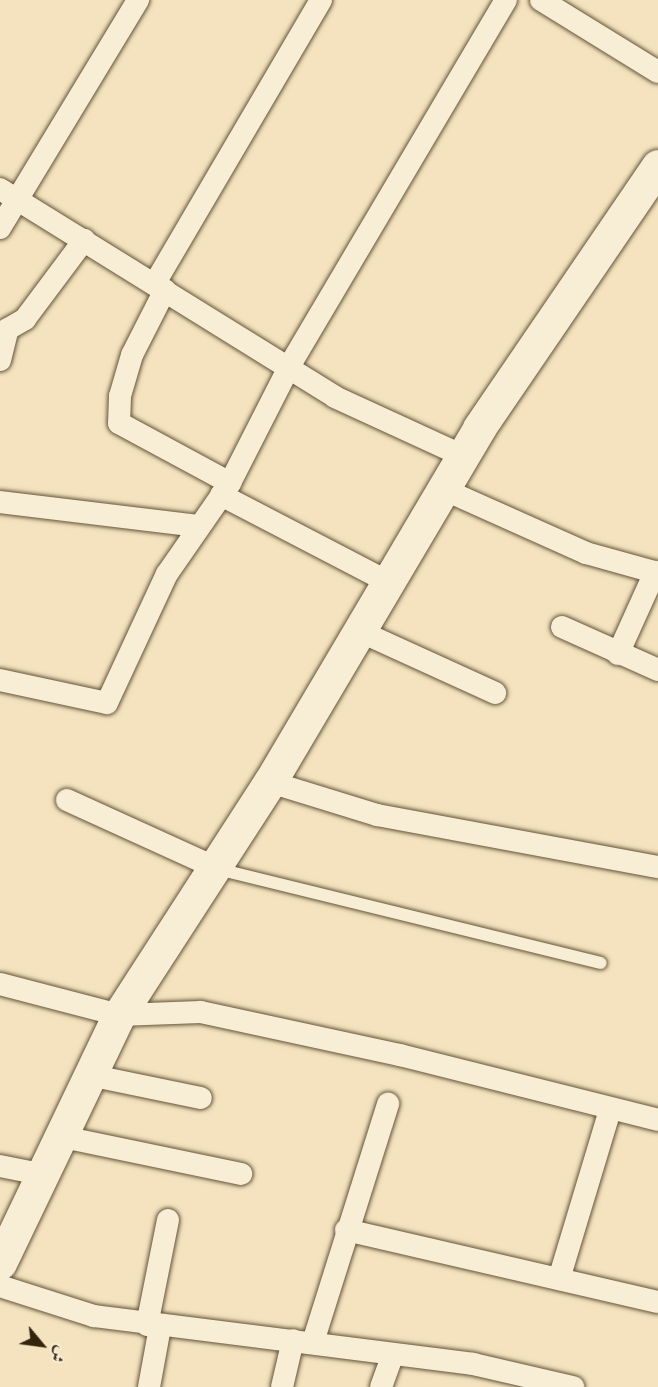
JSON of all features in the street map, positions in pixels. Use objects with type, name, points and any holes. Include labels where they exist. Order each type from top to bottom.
[{"type":"street","points":[[0,228],[20,201],[138,0]]},
{"type":"street","points":[[321,0],[160,286],[132,355],[120,396],[119,423],[225,489],[388,582]]},
{"type":"street","points":[[0,680],[107,703],[135,636],[198,526],[225,489],[290,365],[507,0]]},
{"type":"street","points":[[540,0],[658,72]]},
{"type":"street","points":[[0,1263],[45,1175],[89,1075],[119,1015],[270,782],[357,630],[463,456],[649,198],[658,166]]},
{"type":"street","points":[[0,189],[290,365],[335,397],[463,456]]},
{"type":"street","points":[[0,360],[8,329],[25,319],[84,240]]},
{"type":"street","points":[[443,489],[586,554],[657,573],[618,654]]},
{"type":"street","points":[[0,502],[198,526]]},
{"type":"street","points":[[562,627],[658,670]]},
{"type":"street","points":[[357,630],[495,693]]},
{"type":"street","points":[[270,782],[376,815],[658,867]]},
{"type":"street","points":[[67,800],[216,868]]},
{"type":"street","points":[[0,984],[119,1015],[201,1012],[400,1055],[610,1110],[658,1120]]},
{"type":"street","points":[[89,1075],[201,1098]]},
{"type":"street","points":[[282,1387],[303,1341],[346,1230],[388,1104]]},
{"type":"street","points":[[559,1279],[610,1110]]},
{"type":"street","points":[[63,1137],[241,1174]]},
{"type":"street","points":[[0,1166],[45,1175]]},
{"type":"street","points":[[149,1387],[154,1326],[168,1220]]},
{"type":"street","points":[[346,1230],[658,1302]]},
{"type":"street","points":[[0,1286],[94,1316],[154,1326],[303,1341],[573,1387]]},
{"type":"street","points":[[381,1387],[392,1356]]},
{"type":"lane","points":[[216,868],[601,963]]}]
